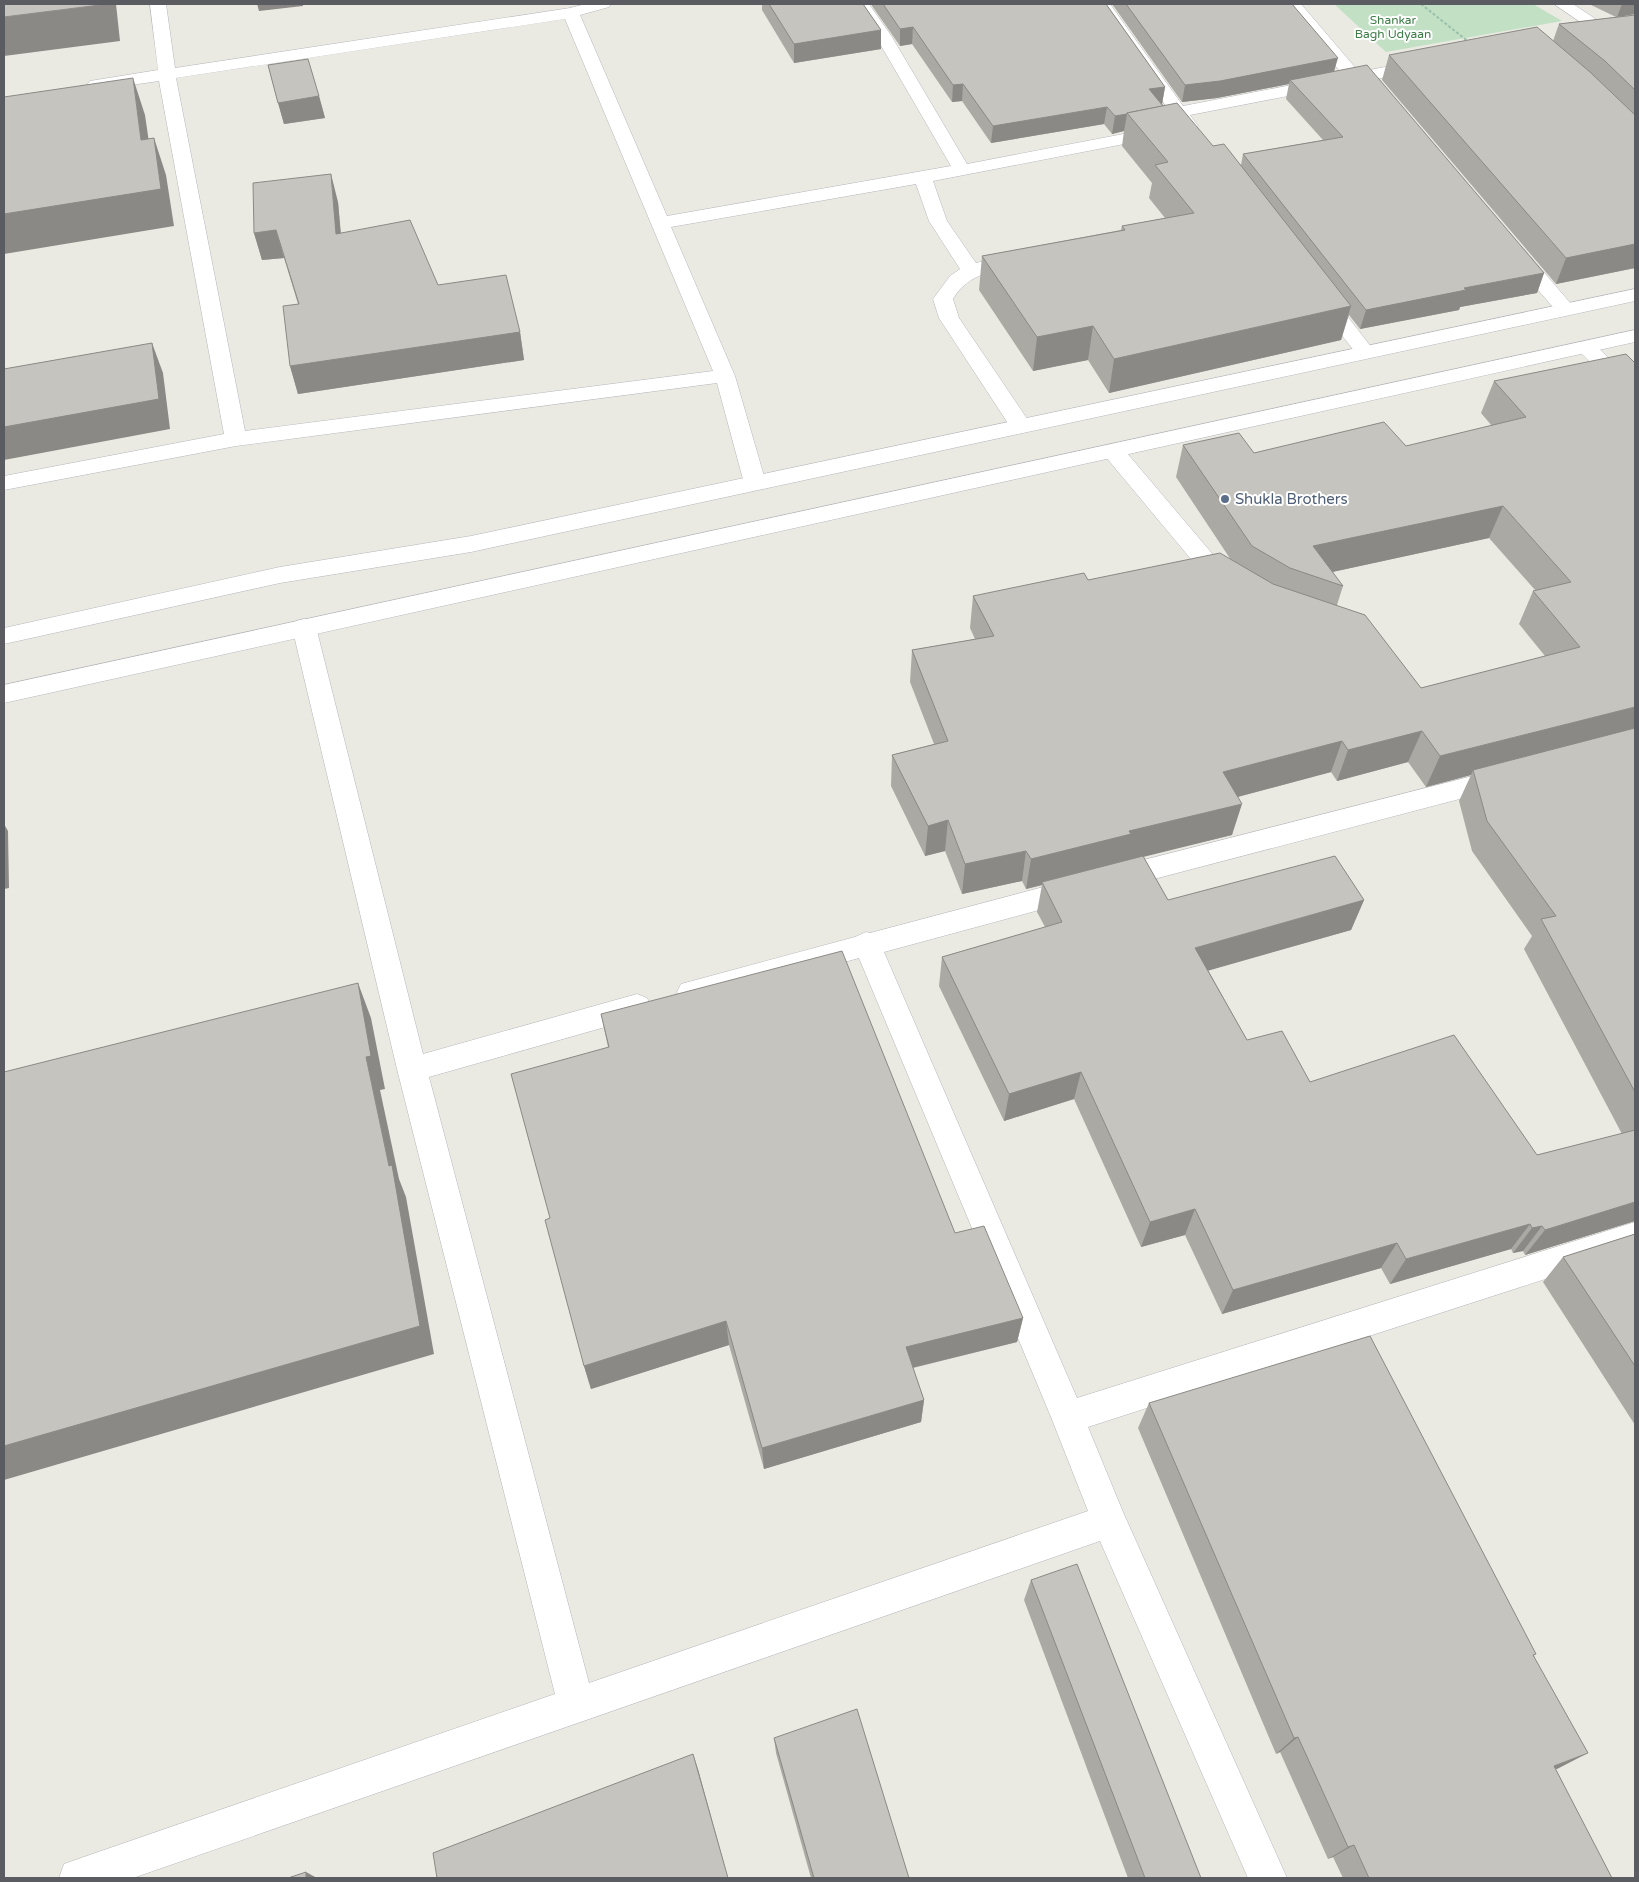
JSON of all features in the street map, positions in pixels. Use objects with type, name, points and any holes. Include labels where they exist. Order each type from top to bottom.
[{"type":"street","points":[[158,4],[167,76],[236,439]]},
{"type":"street","points":[[81,87],[167,76],[570,13],[603,4]]},
{"type":"street","points":[[861,4],[884,37],[962,170]]},
{"type":"street","points":[[1102,4],[1201,142]]},
{"type":"street","points":[[1292,4],[1362,78],[1380,91]]},
{"type":"street","points":[[1562,4],[1601,28]]},
{"type":"street","points":[[570,13],[724,376],[755,483]]},
{"type":"street","points":[[1582,32],[1618,24]]},
{"type":"street","points":[[660,223],[962,170],[1482,52]]},
{"type":"street","points":[[923,177],[938,221],[970,269]]},
{"type":"street","points":[[1508,242],[1565,310]]},
{"type":"street","points":[[1021,426],[949,318],[943,299],[950,285],[970,269],[1036,256]]},
{"type":"street","points":[[1310,282],[1365,352]]},
{"type":"street","points":[[4,636],[280,575],[471,544],[1635,294]]},
{"type":"street","points":[[4,694],[1635,336]]},
{"type":"street","points":[[1586,347],[1635,395]]},
{"type":"street","points":[[4,483],[236,439],[724,376]]},
{"type":"street","points":[[1113,451],[1218,576],[1249,594]]},
{"type":"street","points":[[304,627],[412,1068],[577,1707]]},
{"type":"street","points":[[412,1068],[866,943],[1520,774]]},
{"type":"street","points":[[866,943],[1068,1417],[1109,1521],[1268,1878]]},
{"type":"street","points":[[1068,1417],[1635,1236]]},
{"type":"street","points":[[78,1878],[577,1707],[1109,1521]]},
{"type":"path","points":[[1421,4],[1482,52]]},
{"type":"green space","name":"Shankar Bagh Udyaan","points":[[1334,4],[1533,4],[1562,21],[1386,52]]},
{"type":"building","points":[[4,4],[108,4],[4,17]]},
{"type":"building","points":[[769,4],[863,4],[881,30],[794,44]]},
{"type":"building","points":[[883,4],[1106,4],[1165,87],[1149,89],[1163,106],[1115,116],[1107,107],[993,126],[963,84],[953,85],[913,27],[900,29]]},
{"type":"building","points":[[1126,4],[1292,4],[1338,58],[1220,81],[1185,85]]},
{"type":"building","points":[[1635,15],[1635,90],[1605,61],[1559,24]]},
{"type":"building","points":[[1537,27],[1590,72],[1635,115],[1635,244],[1566,258],[1389,55]]},
{"type":"building","points":[[308,59],[319,96],[278,103],[268,65]]},
{"type":"building","points":[[1367,65],[1544,273],[1464,288],[1466,290],[1366,310],[1243,154],[1343,137],[1290,80]]},
{"type":"building","points":[[133,78],[141,140],[154,138],[161,189],[4,214],[4,97]]},
{"type":"building","points":[[1177,103],[1213,146],[1224,144],[1351,306],[1114,359],[1093,326],[1037,337],[982,256],[1125,230],[1122,226],[1194,213],[1155,165],[1168,162],[1127,113]]},
{"type":"building","points":[[331,174],[336,234],[410,220],[438,285],[506,275],[520,332],[290,366],[283,306],[299,304],[276,230],[254,233],[253,183]]},
{"type":"building","points":[[152,343],[159,399],[4,427],[4,369]]},
{"type":"building","points":[[1626,354],[1635,363],[1635,707],[1440,756],[1422,731],[1348,750],[1342,741],[1223,772],[1242,804],[1129,831],[1131,834],[1031,859],[1026,851],[965,864],[948,820],[928,826],[892,755],[948,741],[912,650],[994,636],[973,596],[1084,573],[1088,580],[1220,553],[1273,584],[1365,615],[1421,688],[1580,647],[1533,591],[1571,582],[1503,506],[1313,546],[1343,586],[1290,568],[1252,546],[1183,445],[1239,433],[1254,453],[1384,422],[1406,446],[1526,417],[1494,381]]},
{"type":"building","points":[[1635,728],[1635,1092],[1541,919],[1556,916],[1487,821],[1473,770]]},
{"type":"building","points":[[1143,856],[1168,900],[1335,856],[1364,900],[1195,948],[1247,1040],[1282,1031],[1310,1082],[1454,1035],[1537,1155],[1635,1130],[1635,1202],[1545,1230],[1542,1226],[1532,1228],[1530,1224],[1406,1259],[1397,1243],[1233,1290],[1195,1209],[1150,1222],[1081,1072],[1009,1094],[942,957],[1062,922],[1042,882]]},
{"type":"building","points":[[842,951],[955,1233],[984,1226],[1023,1318],[906,1347],[924,1400],[762,1448],[726,1321],[584,1366],[545,1220],[550,1218],[511,1074],[609,1047],[601,1014]]},
{"type":"building","points":[[358,983],[371,1056],[366,1057],[389,1166],[392,1165],[420,1326],[4,1446],[4,1072]]},
{"type":"building","points":[[1635,1234],[1635,1366],[1563,1257]]},
{"type":"building","points":[[1370,1336],[1536,1654],[1533,1655],[1588,1753],[1554,1766],[1612,1878],[1369,1878],[1354,1845],[1348,1847],[1298,1737],[1294,1738],[1149,1403]]},
{"type":"building","points":[[1077,1564],[1201,1878],[1145,1878],[1031,1580]]},
{"type":"building","points":[[857,1709],[909,1878],[814,1878],[774,1738]]},
{"type":"building","points":[[693,1754],[728,1878],[437,1878],[433,1853]]},
{"type":"building","points":[[306,1872],[306,1878],[288,1878]]},
{"type":"place","name":"Shukla Brothers","points":[[1225,499]]}]
